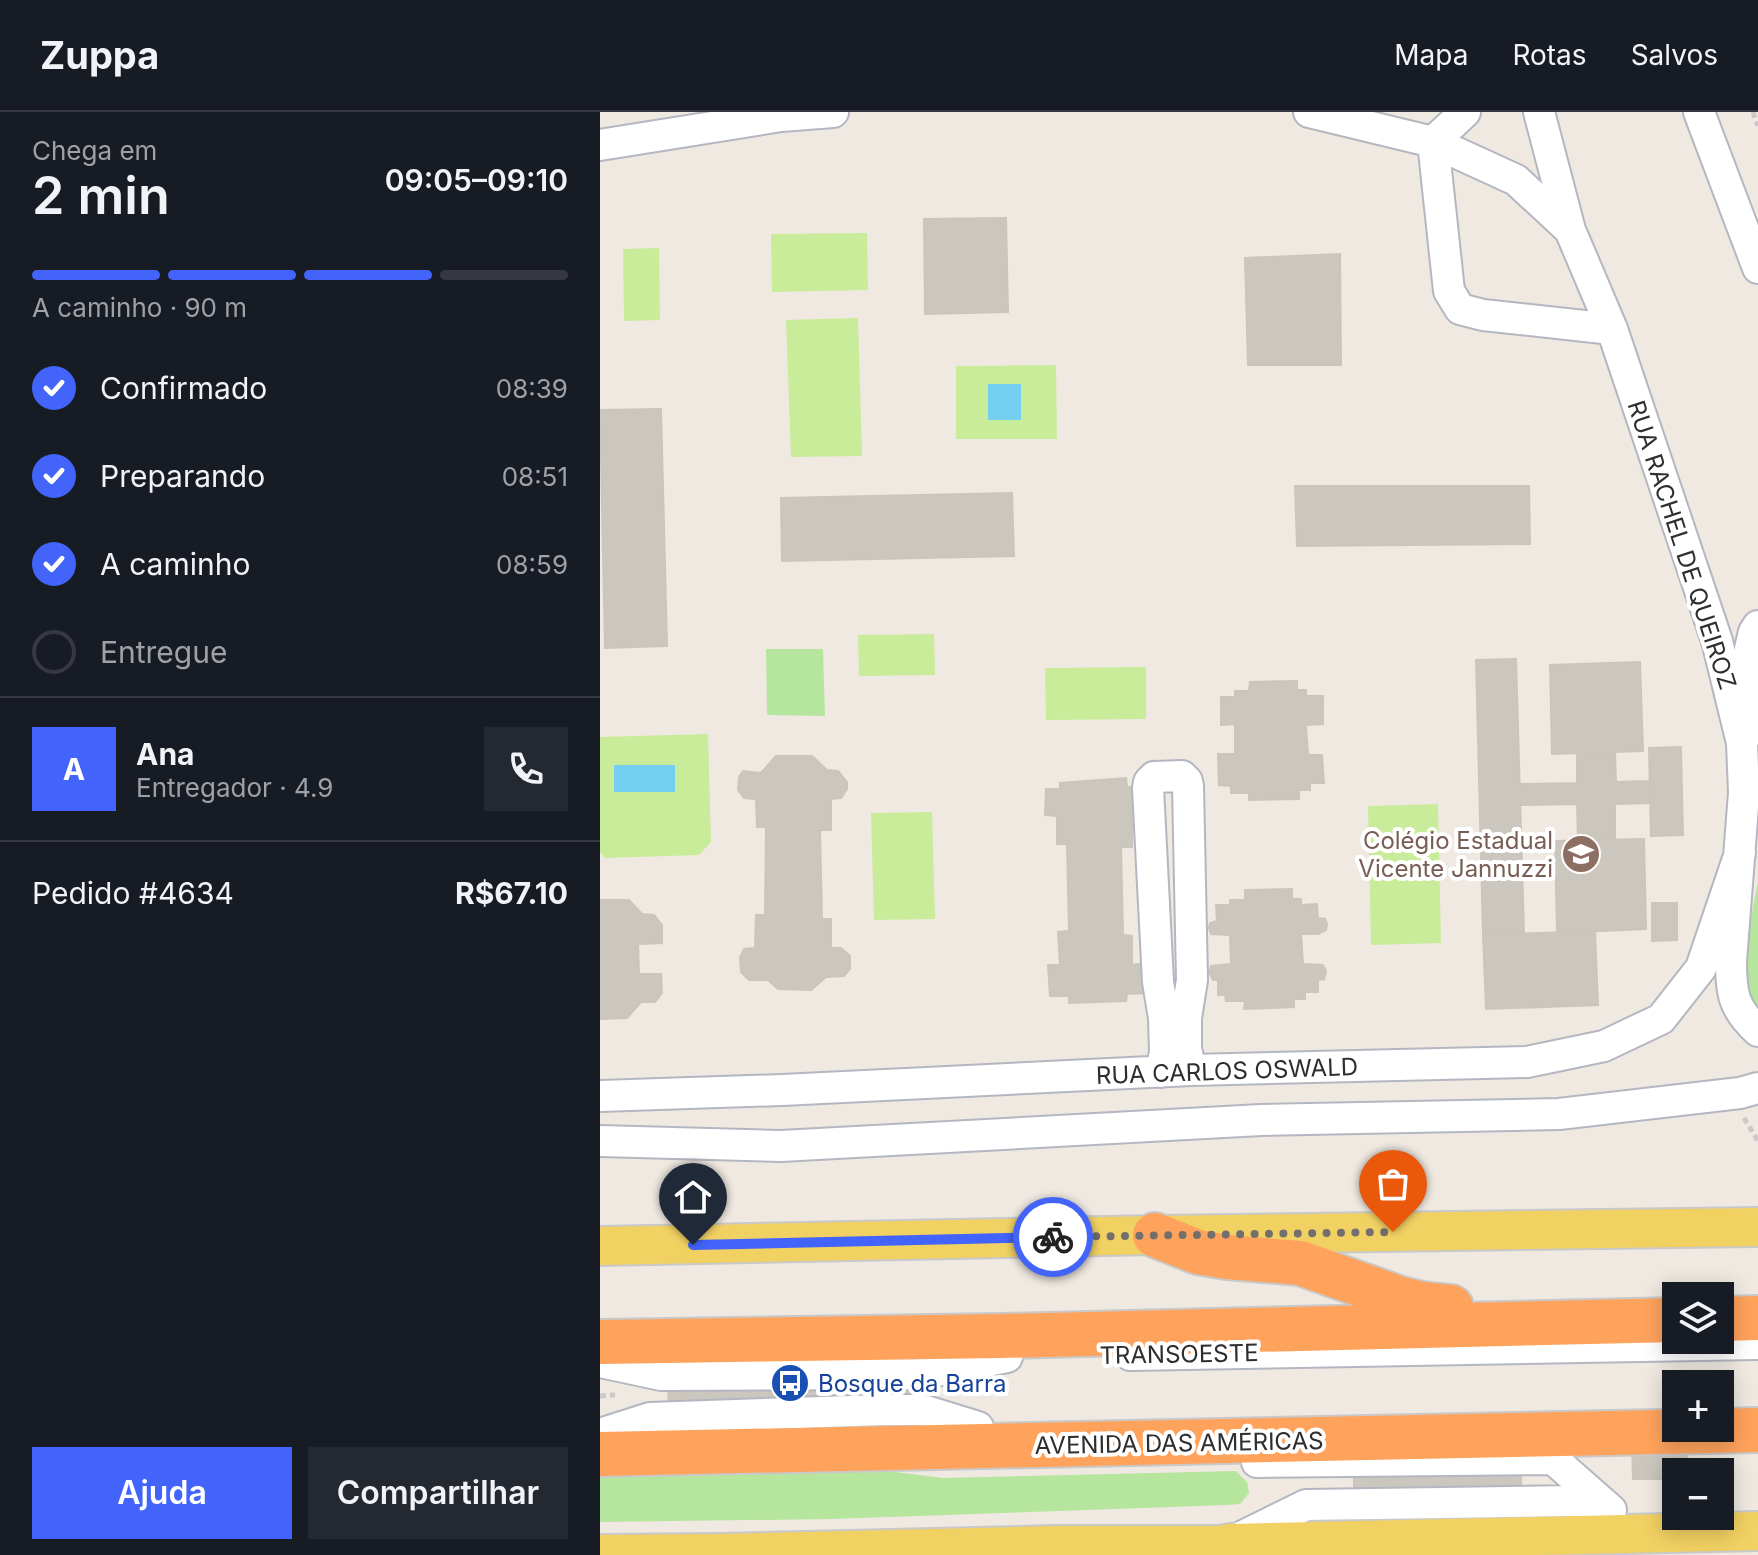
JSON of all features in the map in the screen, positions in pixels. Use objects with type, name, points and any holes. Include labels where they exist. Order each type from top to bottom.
[{"type":"highway","points":[[1155,1235],[1198,1252],[1300,1263],[1422,1304],[1552,1322]]},
{"type":"highway","points":[[1734,1319],[1758,1318]]},
{"type":"highway","points":[[602,1356],[1001,1336],[1662,1320]]},
{"type":"highway","name":"AVENIDA DAS AMÉRICAS","points":[[601,1440],[1163,1443],[1758,1430]]},
{"type":"main road","points":[[600,1246],[1758,1227]]},
{"type":"main road","points":[[600,1554],[1543,1546],[1647,1534],[1753,1539]]},
{"type":"street","points":[[600,145],[781,116],[833,112]]},
{"type":"street","points":[[1309,112],[1433,142],[1516,180],[1570,230]]},
{"type":"street","points":[[1433,142],[1465,112]]},
{"type":"street","name":"RUA RACHEL DE QUEIROZ","points":[[1539,112],[1570,230],[1612,329],[1717,641],[1742,743],[1744,793],[1731,987],[1737,1007],[1758,1031]]},
{"type":"street","points":[[1699,112],[1758,268]]},
{"type":"street","points":[[1433,142],[1449,291],[1460,309],[1483,315],[1612,329]]},
{"type":"street","points":[[1742,743],[1756,710],[1748,669],[1750,649],[1758,626]]},
{"type":"street","points":[[1161,1072],[1165,1052],[1164,1018],[1158,982],[1148,788],[1154,777],[1182,776],[1188,786],[1192,980],[1186,1018],[1186,1049],[1191,1070]]},
{"type":"street","name":"RUA CARLOS OSWALD","points":[[600,1096],[1191,1070],[1527,1062],[1604,1046],[1661,1019],[1701,968],[1740,853]]},
{"type":"street","name":"RUA CARLOS OSWALD","points":[[600,1141],[781,1146],[1261,1120],[1559,1114],[1740,1093],[1758,1088]]},
{"type":"street","name":"TRANSOESTE","points":[[602,1356],[661,1375],[921,1374],[1007,1357],[1758,1344]]},
{"type":"street","points":[[601,1440],[650,1418],[881,1410],[923,1410],[978,1427],[1662,1411]]},
{"type":"street","points":[[1734,1410],[1758,1410]]},
{"type":"street","points":[[1163,1443],[1201,1463],[1553,1459],[1611,1510],[1647,1534]]},
{"type":"street","points":[[1224,1548],[1306,1505],[1573,1501],[1611,1510]]},
{"type":"path","points":[[1753,112],[1758,126]]},
{"type":"green space","points":[[867,233],[868,290],[772,292],[771,234]]},
{"type":"green space","points":[[659,248],[660,320],[624,321],[623,249]]},
{"type":"green space","points":[[858,318],[862,456],[791,457],[786,320]]},
{"type":"green space","points":[[1056,365],[1057,439],[956,439],[956,366]]},
{"type":"green space","points":[[934,634],[935,675],[859,676],[858,635]]},
{"type":"green space","points":[[766,649],[823,649],[825,716],[767,715]]},
{"type":"green space","points":[[1146,667],[1146,719],[1046,720],[1045,668]]},
{"type":"green space","points":[[708,734],[711,842],[699,855],[605,858],[600,852],[600,737]]},
{"type":"green space","points":[[1438,804],[1441,943],[1371,945],[1368,806]]},
{"type":"green space","points":[[932,812],[935,919],[874,920],[871,813]]},
{"type":"green space","points":[[1758,881],[1758,1010],[1751,1004],[1741,972]]},
{"type":"green space","points":[[848,1466],[943,1478],[1236,1471],[1247,1482],[1249,1493],[1240,1504],[1227,1505],[831,1519],[600,1522],[600,1471]]},
{"type":"water","points":[[988,384],[1021,384],[1021,420],[988,420]]},
{"type":"water","points":[[614,765],[675,765],[675,792],[614,792]]},
{"type":"building","points":[[1006,218],[1008,312],[925,314],[924,219]]},
{"type":"building","points":[[1340,254],[1341,365],[1248,365],[1245,258]]},
{"type":"building","points":[[661,409],[667,646],[605,648],[600,410]]},
{"type":"building","points":[[1295,486],[1529,486],[1530,544],[1297,546]]},
{"type":"building","points":[[1012,493],[1014,556],[782,561],[781,498]]},
{"type":"building","points":[[1516,659],[1524,934],[1483,935],[1476,660]]},
{"type":"building","points":[[1640,662],[1643,751],[1552,754],[1550,665]]},
{"type":"building","points":[[1297,681],[1297,690],[1306,690],[1306,696],[1323,696],[1323,724],[1306,725],[1308,755],[1322,755],[1324,783],[1310,783],[1310,790],[1299,790],[1299,799],[1249,800],[1249,793],[1231,793],[1231,786],[1219,785],[1218,754],[1235,754],[1235,724],[1221,725],[1221,697],[1235,697],[1235,691],[1249,691],[1250,682]]},
{"type":"building","points":[[1681,747],[1683,835],[1651,836],[1649,748]]},
{"type":"building","points":[[1577,753],[1615,753],[1616,782],[1649,781],[1650,803],[1615,804],[1615,839],[1578,840],[1577,804],[1520,805],[1520,784],[1577,783]]},
{"type":"building","points":[[776,756],[812,756],[827,770],[838,771],[847,782],[847,789],[841,798],[831,799],[831,830],[820,830],[822,919],[831,919],[831,948],[841,948],[850,956],[850,969],[844,976],[826,977],[811,990],[778,989],[768,980],[749,980],[741,972],[740,958],[744,949],[755,948],[756,915],[765,915],[766,827],[757,827],[756,799],[744,798],[738,790],[739,777],[743,771],[761,773]]},
{"type":"building","points":[[1126,778],[1127,787],[1139,788],[1142,815],[1132,816],[1132,847],[1121,847],[1123,935],[1132,936],[1132,965],[1145,963],[1145,993],[1127,994],[1126,1001],[1069,1003],[1069,996],[1050,996],[1048,965],[1060,965],[1058,932],[1069,931],[1067,844],[1057,844],[1057,816],[1045,815],[1046,789],[1060,789],[1060,783]]},
{"type":"building","points":[[1644,839],[1646,929],[1557,933],[1555,841]]},
{"type":"building","points":[[1292,889],[1292,899],[1301,899],[1301,905],[1317,904],[1318,918],[1325,919],[1327,924],[1326,930],[1318,934],[1301,934],[1303,964],[1323,965],[1326,971],[1324,979],[1318,980],[1318,992],[1305,992],[1305,999],[1294,999],[1294,1007],[1244,1009],[1245,1001],[1226,1001],[1225,995],[1218,995],[1218,980],[1213,980],[1209,972],[1211,966],[1231,964],[1230,935],[1211,934],[1209,928],[1210,923],[1217,921],[1216,905],[1230,905],[1230,900],[1245,900],[1245,890]]},
{"type":"building","points":[[600,900],[629,900],[642,914],[654,915],[662,925],[662,943],[638,944],[639,974],[661,974],[662,993],[655,1002],[641,1002],[627,1018],[600,1019]]},
{"type":"building","points":[[1652,903],[1677,903],[1677,940],[1652,941]]},
{"type":"building","points":[[1595,931],[1598,1005],[1486,1009],[1483,935]]},
{"type":"building","name":"Bosque da Barra","points":[[912,1370],[913,1409],[669,1415],[668,1373]]},
{"type":"building","points":[[1687,1442],[1687,1458],[1662,1458],[1662,1479],[1633,1479],[1632,1443]]},
{"type":"building","points":[[1521,1464],[1521,1496],[1354,1497],[1354,1465]]},
{"type":"way so far","points":[[1053,1237],[1393,1232]]},
{"type":"place","name":"Colégio Estadual Vicente Jannuzzi","points":[[1581,854]]},
{"type":"place","name":"Bosque da Barra","points":[[790,1383]]},
{"type":"route","points":[[693,1245],[1053,1237]]}]
